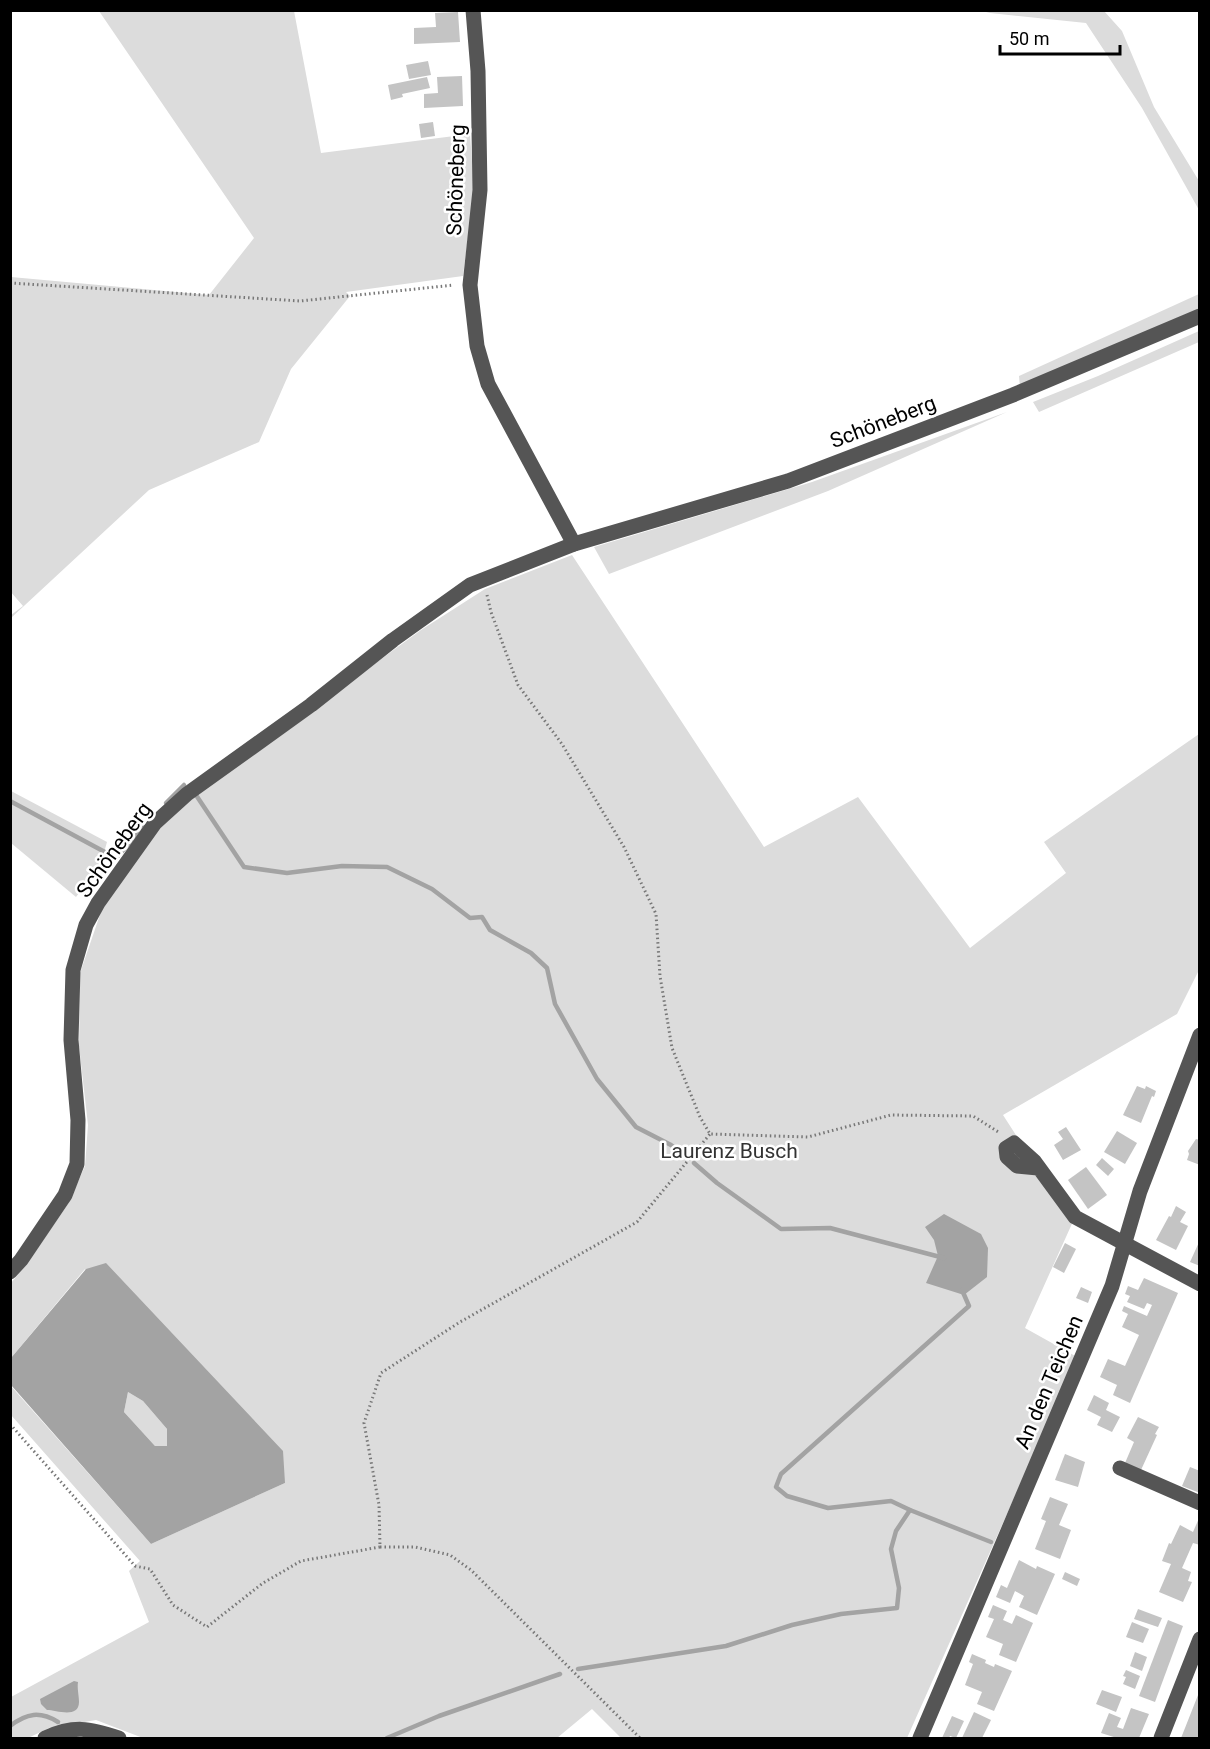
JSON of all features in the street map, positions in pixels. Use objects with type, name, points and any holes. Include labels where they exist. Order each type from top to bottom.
[{"type":"street","name":"Schöneberg","points":[[473,10],[478,71],[480,190],[470,285],[477,346],[488,384],[574,544]]},
{"type":"street","name":"Schöneberg","points":[[10,1272],[21,1260],[65,1195],[78,1164],[78,1120],[71,1040],[73,970],[86,925],[98,903],[155,823],[187,794],[311,705],[393,640],[470,585],[484,578],[574,544],[788,481],[1013,395],[1200,316]]},
{"type":"street","name":"An den Teichen","points":[[920,1738],[1112,1286],[1140,1191],[1200,1035]]},
{"type":"street","points":[[1014,1143],[1006,1148],[1007,1157],[1017,1166],[1038,1168],[1075,1217],[1200,1284]]},
{"type":"street","points":[[1120,1468],[1200,1503]]},
{"type":"street","points":[[1161,1738],[1200,1639]]},
{"type":"street","points":[[45,1738],[60,1732],[91,1729],[119,1738]]},
{"type":"path","points":[[10,283],[300,301],[440,286],[470,285]]},
{"type":"path","points":[[484,578],[490,612],[518,685],[568,753],[624,847],[656,914],[660,976],[672,1048],[700,1117],[710,1134]]},
{"type":"path","points":[[710,1134],[808,1137],[891,1115],[973,1116],[1014,1143]]},
{"type":"path","points":[[380,1547],[379,1505],[364,1423],[381,1373],[460,1323],[637,1222],[710,1134]]},
{"type":"path","points":[[10,1424],[135,1566],[150,1569],[173,1605],[207,1627],[263,1583],[301,1561],[380,1547],[414,1547],[450,1555],[471,1570],[640,1738]]},
{"type":"green space","points":[[99,11],[294,11],[321,153],[470,134],[474,190],[463,276],[346,292],[350,296],[291,369],[259,442],[149,490],[11,618],[11,615],[23,606],[10,591],[11,277],[209,295],[254,238]]},
{"type":"green space","points":[[982,11],[1104,11],[1122,31],[1154,107],[1199,181],[1199,210],[1142,108],[1086,23]]},
{"type":"green space","points":[[1199,294],[1199,311],[1020,388],[1019,376]]},
{"type":"green space","points":[[1199,331],[1199,342],[1039,412],[1033,402],[1098,376]]},
{"type":"green space","points":[[1007,412],[828,491],[609,574],[594,547],[812,482]]},
{"type":"green space","name":"Laurenz Busch","points":[[572,555],[764,847],[858,797],[970,948],[1066,873],[1044,842],[1199,734],[1199,970],[1177,1014],[1003,1115],[1075,1217],[1025,1328],[1077,1357],[907,1738],[621,1738],[592,1709],[557,1738],[143,1738],[96,1720],[49,1728],[28,1738],[11,1738],[11,1697],[149,1622],[129,1571],[140,1561],[11,1415],[10,1385],[151,1544],[285,1483],[85,1269],[11,1358],[11,1283],[68,1204],[85,1166],[88,1125],[79,1046],[80,973],[103,906],[153,834],[199,792],[421,630],[485,589]]},
{"type":"green space","points":[[11,791],[107,842],[101,863],[76,897],[11,843]]},
{"type":"green space","points":[[128,1392],[143,1401],[167,1429],[168,1446],[155,1446],[124,1412]]},
{"type":"shaded area","points":[[944,1214],[981,1234],[988,1248],[987,1277],[964,1295],[926,1283],[938,1256],[934,1240],[925,1227]]},
{"type":"shaded area","points":[[106,1263],[283,1451],[285,1483],[151,1544],[11,1385],[11,1358],[86,1269]],"holes":[[[128,1392],[143,1401],[167,1429],[167,1446],[155,1446],[124,1412]]]},
{"type":"shaded area","points":[[74,1681],[78,1682],[79,1699],[75,1710],[66,1712],[47,1710],[41,1704],[40,1699]]},
{"type":"building","points":[[458,12],[460,42],[414,44],[414,28],[436,27],[435,13]]},
{"type":"building","points":[[428,61],[431,75],[409,79],[406,65]]},
{"type":"building","points":[[462,76],[463,106],[424,108],[424,94],[438,93],[437,77]]},
{"type":"building","points":[[427,77],[430,88],[402,94],[403,97],[391,100],[388,85]]},
{"type":"building","points":[[433,122],[435,136],[421,138],[419,124]]},
{"type":"building","points":[[1137,1086],[1145,1089],[1146,1086],[1156,1091],[1141,1123],[1123,1115]]},
{"type":"building","points":[[1066,1127],[1081,1150],[1063,1160],[1054,1145],[1063,1139],[1058,1132]]},
{"type":"building","points":[[1117,1131],[1137,1143],[1125,1164],[1104,1152]]},
{"type":"building","points":[[1196,1139],[1200,1140],[1200,1165],[1187,1160],[1188,1151]]},
{"type":"building","points":[[1102,1158],[1114,1169],[1108,1176],[1096,1165]]},
{"type":"building","points":[[1086,1167],[1107,1195],[1088,1209],[1068,1180]]},
{"type":"building","points":[[1176,1206],[1186,1212],[1180,1222],[1188,1226],[1176,1250],[1156,1240]]},
{"type":"building","points":[[1200,1240],[1200,1266],[1190,1262]]},
{"type":"building","points":[[1065,1243],[1076,1249],[1064,1273],[1053,1267]]},
{"type":"building","points":[[1144,1278],[1178,1293],[1130,1403],[1113,1395],[1117,1385],[1100,1377],[1108,1359],[1125,1366],[1139,1335],[1122,1327],[1128,1314],[1122,1311],[1124,1306],[1147,1316],[1152,1305],[1147,1303],[1144,1309],[1127,1302],[1130,1296],[1125,1294],[1128,1286],[1138,1290]]},
{"type":"building","points":[[1081,1287],[1092,1292],[1088,1303],[1076,1298]]},
{"type":"building","points":[[1094,1395],[1109,1403],[1106,1410],[1120,1417],[1112,1432],[1097,1425],[1101,1417],[1087,1410]]},
{"type":"building","points":[[1138,1417],[1159,1427],[1141,1470],[1125,1463],[1134,1442],[1127,1438]]},
{"type":"building","points":[[1065,1454],[1085,1462],[1078,1487],[1055,1480]]},
{"type":"building","points":[[1190,1467],[1200,1471],[1200,1493],[1182,1486]]},
{"type":"building","points":[[1050,1497],[1068,1504],[1059,1525],[1071,1530],[1060,1559],[1035,1549],[1046,1521],[1041,1519]]},
{"type":"building","points":[[1200,1516],[1200,1545],[1193,1543],[1182,1568],[1191,1572],[1188,1581],[1192,1582],[1183,1602],[1159,1592],[1171,1564],[1162,1561],[1180,1525],[1193,1532]]},
{"type":"building","points":[[1019,1560],[1036,1569],[1037,1566],[1055,1574],[1037,1615],[1019,1607],[1024,1596],[1015,1591],[1010,1603],[996,1597],[1001,1585],[1007,1588]]},
{"type":"building","points":[[1065,1572],[1080,1579],[1077,1586],[1062,1579]]},
{"type":"building","points":[[993,1605],[1007,1611],[1003,1620],[1012,1624],[1016,1615],[1033,1623],[1016,1662],[999,1655],[1003,1644],[986,1637],[994,1619],[988,1617]]},
{"type":"building","points":[[1138,1609],[1162,1618],[1158,1627],[1134,1619]]},
{"type":"building","points":[[1168,1620],[1183,1626],[1155,1702],[1139,1696]]},
{"type":"building","points":[[1132,1622],[1149,1629],[1143,1643],[1126,1637]]},
{"type":"building","points":[[1135,1652],[1147,1657],[1142,1671],[1130,1666]]},
{"type":"building","points":[[972,1654],[986,1660],[985,1663],[994,1667],[995,1664],[1012,1671],[994,1711],[977,1704],[982,1692],[965,1685],[973,1664],[969,1662]]},
{"type":"building","points":[[1126,1670],[1140,1676],[1135,1689],[1123,1684]]},
{"type":"building","points":[[1102,1690],[1122,1697],[1116,1712],[1096,1704]]},
{"type":"building","points":[[1200,1690],[1200,1738],[1181,1738],[1185,1728]]},
{"type":"building","points":[[1131,1708],[1149,1714],[1139,1738],[1117,1738],[1101,1733],[1109,1713],[1121,1718],[1117,1727],[1123,1729]]},
{"type":"building","points":[[974,1712],[991,1720],[982,1738],[962,1738]]},
{"type":"building","points":[[952,1716],[964,1721],[956,1738],[950,1736],[942,1738]]},
{"type":"waterway","points":[[166,803],[184,785]]},
{"type":"waterway","points":[[196,795],[244,867],[287,873],[342,866],[387,867],[432,889],[470,918],[482,917],[490,930],[531,953],[547,968],[555,1004],[597,1079],[636,1127],[682,1153]]},
{"type":"waterway","points":[[10,801],[116,858],[144,827]]},
{"type":"waterway","points":[[694,1163],[717,1183],[781,1229],[830,1228],[944,1258]]},
{"type":"waterway","points":[[962,1290],[969,1306],[781,1474],[776,1487],[787,1496],[828,1508],[891,1501],[991,1542]]},
{"type":"waterway","points":[[578,1669],[726,1646],[792,1625],[841,1614],[897,1608],[899,1588],[891,1549],[896,1531],[910,1510]]},
{"type":"waterway","points":[[387,1738],[439,1716],[560,1674]]},
{"type":"waterway","points":[[10,1726],[22,1718],[34,1715],[45,1716],[58,1722]]}]
